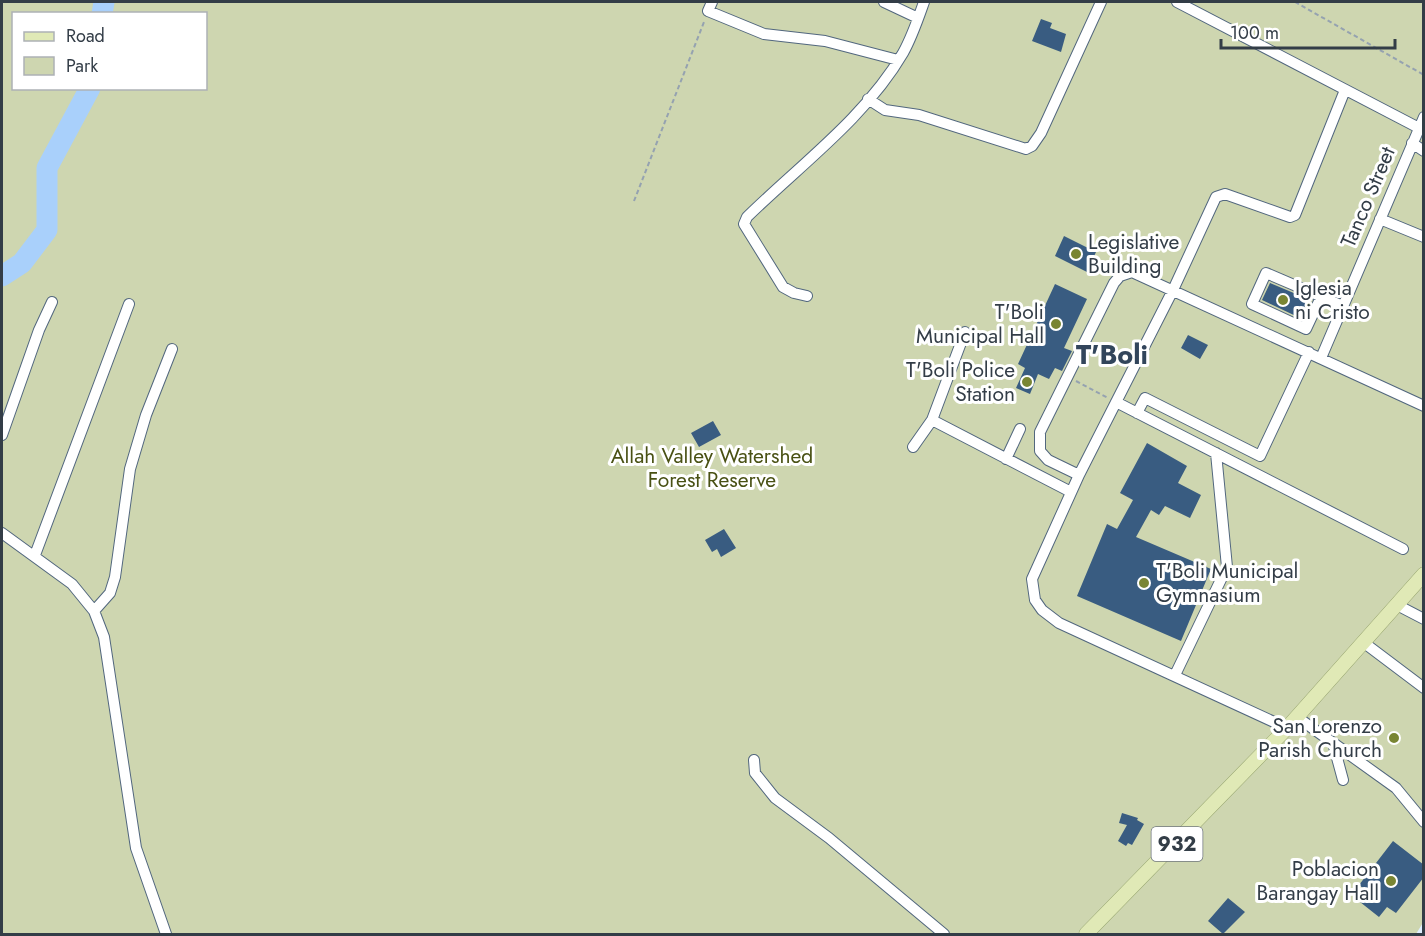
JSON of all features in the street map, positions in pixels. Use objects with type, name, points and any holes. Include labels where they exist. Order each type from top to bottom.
[{"type":"main road","name":"932","points":[[1086,934],[1287,728],[1424,574]]},
{"type":"street","points":[[884,2],[918,18]]},
{"type":"street","points":[[807,296],[783,287],[744,224],[747,217],[792,178],[868,99],[898,60],[924,2]]},
{"type":"street","points":[[868,99],[885,110],[919,115],[1026,149],[1032,146],[1041,133],[1101,2]]},
{"type":"street","points":[[1177,2],[1419,128]]},
{"type":"street","points":[[710,6],[764,34],[825,41],[898,60]]},
{"type":"street","points":[[1287,728],[1059,623],[1042,610],[1035,600],[1032,579],[1079,475],[1173,290],[1216,197],[1220,194],[1290,217],[1295,214],[1345,90]]},
{"type":"street","name":"Tanco Street","points":[[1321,358],[1424,117]]},
{"type":"street","points":[[1412,143],[1424,151]]},
{"type":"street","points":[[1380,219],[1424,237]]},
{"type":"street","points":[[1079,475],[1048,460],[1040,451],[1038,443],[1040,432],[1114,283],[1120,276],[1132,272],[1424,406]]},
{"type":"street","points":[[1321,297],[1306,329],[1252,303],[1266,273],[1343,306]]},
{"type":"street","points":[[2,435],[39,330],[52,302]]},
{"type":"street","points":[[35,555],[129,304]]},
{"type":"street","points":[[913,447],[932,420],[965,332]]},
{"type":"street","points":[[94,611],[103,603],[113,585],[130,469],[146,415],[172,349]]},
{"type":"street","points":[[1137,412],[1145,398],[1260,456],[1309,352]]},
{"type":"street","points":[[1116,402],[1403,549]]},
{"type":"street","points":[[932,420],[1071,492]]},
{"type":"street","points":[[1006,459],[1020,429]]},
{"type":"street","points":[[1175,675],[1227,567],[1216,453]]},
{"type":"street","points":[[2,532],[72,584],[94,611],[105,637],[136,848],[166,934]]},
{"type":"street","points":[[1397,604],[1424,619]]},
{"type":"street","points":[[1364,642],[1424,688]]},
{"type":"street","points":[[1297,717],[1395,788],[1424,822]]},
{"type":"street","points":[[1333,743],[1342,780]]},
{"type":"street","points":[[754,760],[758,779],[775,798],[829,838],[944,934]]},
{"type":"path","points":[[1296,2],[1424,75]]},
{"type":"path","points":[[634,201],[710,6]]},
{"type":"path","points":[[1067,377],[1116,402]]},
{"type":"green space","name":"Allah Valley Watershed Forest Reserve","points":[[2,2],[1423,2],[1424,921],[1416,934],[2,934]]},
{"type":"building","points":[[1041,19],[1052,23],[1050,28],[1066,34],[1061,52],[1032,41]]},
{"type":"building","name":"Legislative Building","points":[[1064,236],[1096,252],[1087,272],[1055,256]]},
{"type":"building","name":"Iglesia ni Cristo","points":[[1270,283],[1308,299],[1300,318],[1262,300]]},
{"type":"building","name":"T'Boli Municipal Hall","points":[[1055,284],[1087,299],[1064,348],[1072,351],[1062,371],[1055,368],[1049,379],[1038,374],[1030,394],[1016,388],[1025,368],[1018,364]]},
{"type":"building","points":[[1188,335],[1208,345],[1200,359],[1181,348]]},
{"type":"building","points":[[713,421],[721,435],[699,447],[691,433]]},
{"type":"building","name":"T'Boli Municipal Gymnasium","points":[[1147,443],[1187,466],[1178,483],[1201,495],[1190,518],[1165,506],[1159,515],[1151,510],[1136,537],[1211,569],[1181,641],[1077,596],[1107,524],[1117,529],[1133,500],[1120,493]]},
{"type":"building","points":[[724,529],[736,548],[721,557],[717,549],[712,552],[705,540]]},
{"type":"building","points":[[1122,813],[1138,818],[1137,820],[1144,824],[1132,845],[1128,843],[1126,846],[1118,841],[1127,825],[1119,823]]},
{"type":"building","name":"Poblacion Barangay Hall","points":[[1393,841],[1424,865],[1424,877],[1396,913],[1387,907],[1379,917],[1360,902],[1368,892],[1359,885]]},
{"type":"building","points":[[1228,898],[1245,912],[1223,934],[1208,921]]},
{"type":"waterway","points":[[102,12],[104,2]]},
{"type":"waterway","points":[[2,276],[22,263],[47,230],[47,168],[89,90]]},
{"type":"place","name":"Legislative Building","points":[[1076,254]]},
{"type":"place","name":"Iglesia ni Cristo","points":[[1283,300]]},
{"type":"place","name":"T'Boli Municipal Hall","points":[[1056,324]]},
{"type":"place","name":"T'Boli Police Station","points":[[1027,382]]},
{"type":"place","name":"T'Boli Municipal Gymnasium","points":[[1144,583]]},
{"type":"place","name":"San Lorenzo Parish Church","points":[[1394,738]]},
{"type":"place","name":"Poblacion Barangay Hall","points":[[1391,881]]},
{"type":"district","name":"T'Boli","points":[[1112,355]]}]
